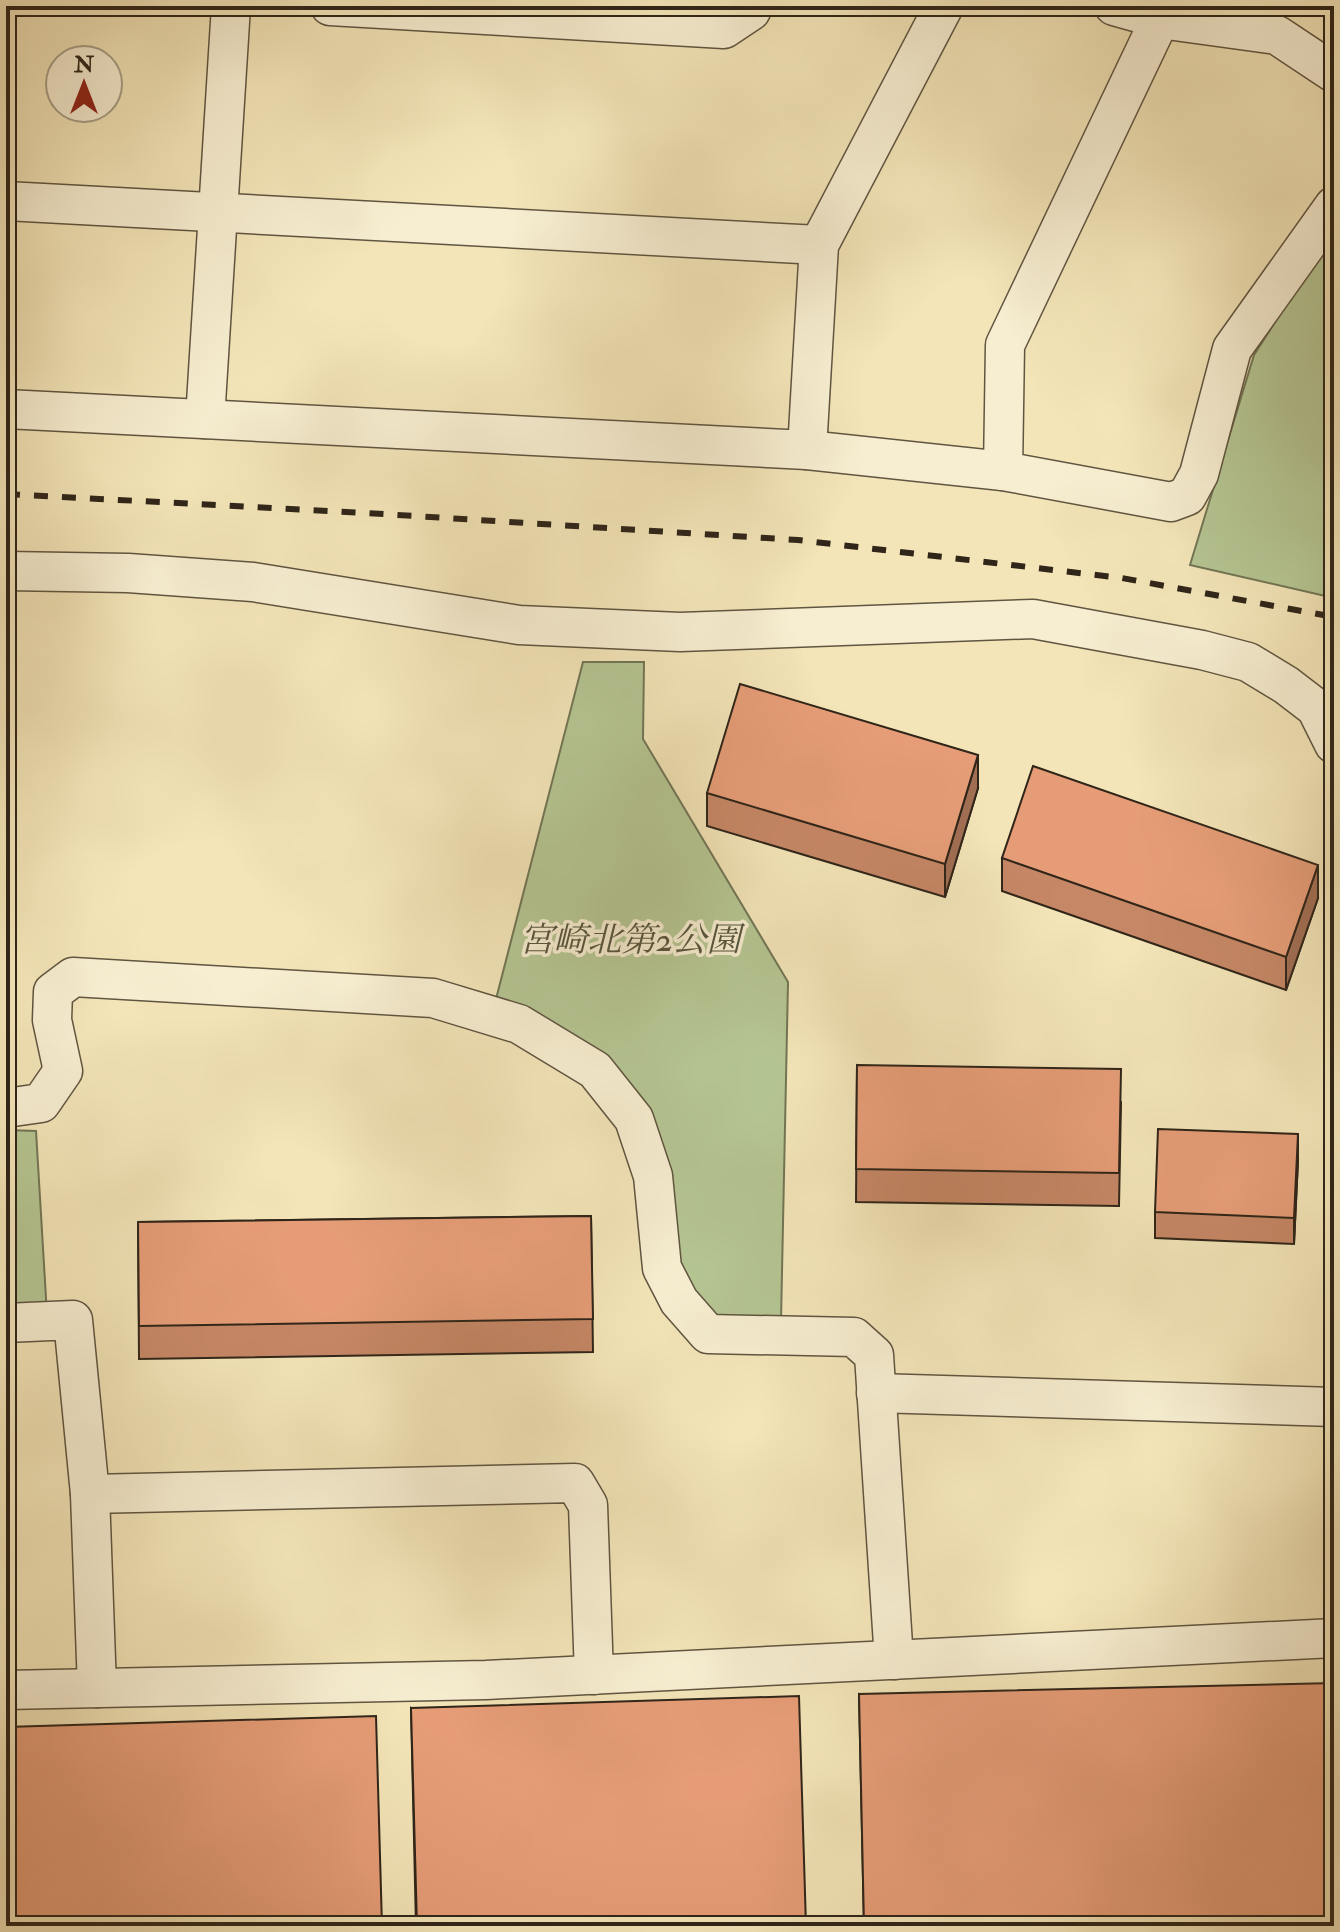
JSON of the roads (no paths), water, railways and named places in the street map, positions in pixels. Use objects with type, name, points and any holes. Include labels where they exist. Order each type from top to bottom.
[{"type":"street","points":[[205,419],[231,6]]},
{"type":"street","points":[[330,6],[724,29],[751,11],[753,6]]},
{"type":"street","points":[[807,450],[819,245],[944,6]]},
{"type":"street","points":[[1114,6],[1277,35],[1334,73]]},
{"type":"street","points":[[1003,471],[1005,345],[1161,12]]},
{"type":"street","points":[[6,201],[819,245]]},
{"type":"street","points":[[6,409],[807,450],[1003,471],[1171,502],[1187,496],[1199,474],[1232,349],[1334,206]]},
{"type":"street","points":[[6,571],[128,573],[253,582],[519,625],[680,632],[1033,619],[1202,650],[1248,662],[1316,708],[1334,744]]},
{"type":"street","points":[[6,1108],[41,1103],[63,1071],[52,1020],[53,992],[73,977],[433,998],[519,1024],[595,1070],[634,1119],[653,1176],[662,1268],[679,1301],[708,1334],[854,1337],[874,1355],[894,1660]]},
{"type":"street","points":[[6,1323],[73,1320],[90,1494],[97,1688]]},
{"type":"street","points":[[876,1393],[1334,1407]]},
{"type":"street","points":[[90,1494],[575,1483],[588,1505],[594,1675]]},
{"type":"street","points":[[6,1690],[486,1680],[1334,1638]]},
{"type":"railway","points":[[6,494],[798,540],[1122,578],[1334,617]]},
{"type":"park label","name":"宮崎北第2公園","points":[[630,939]]}]
